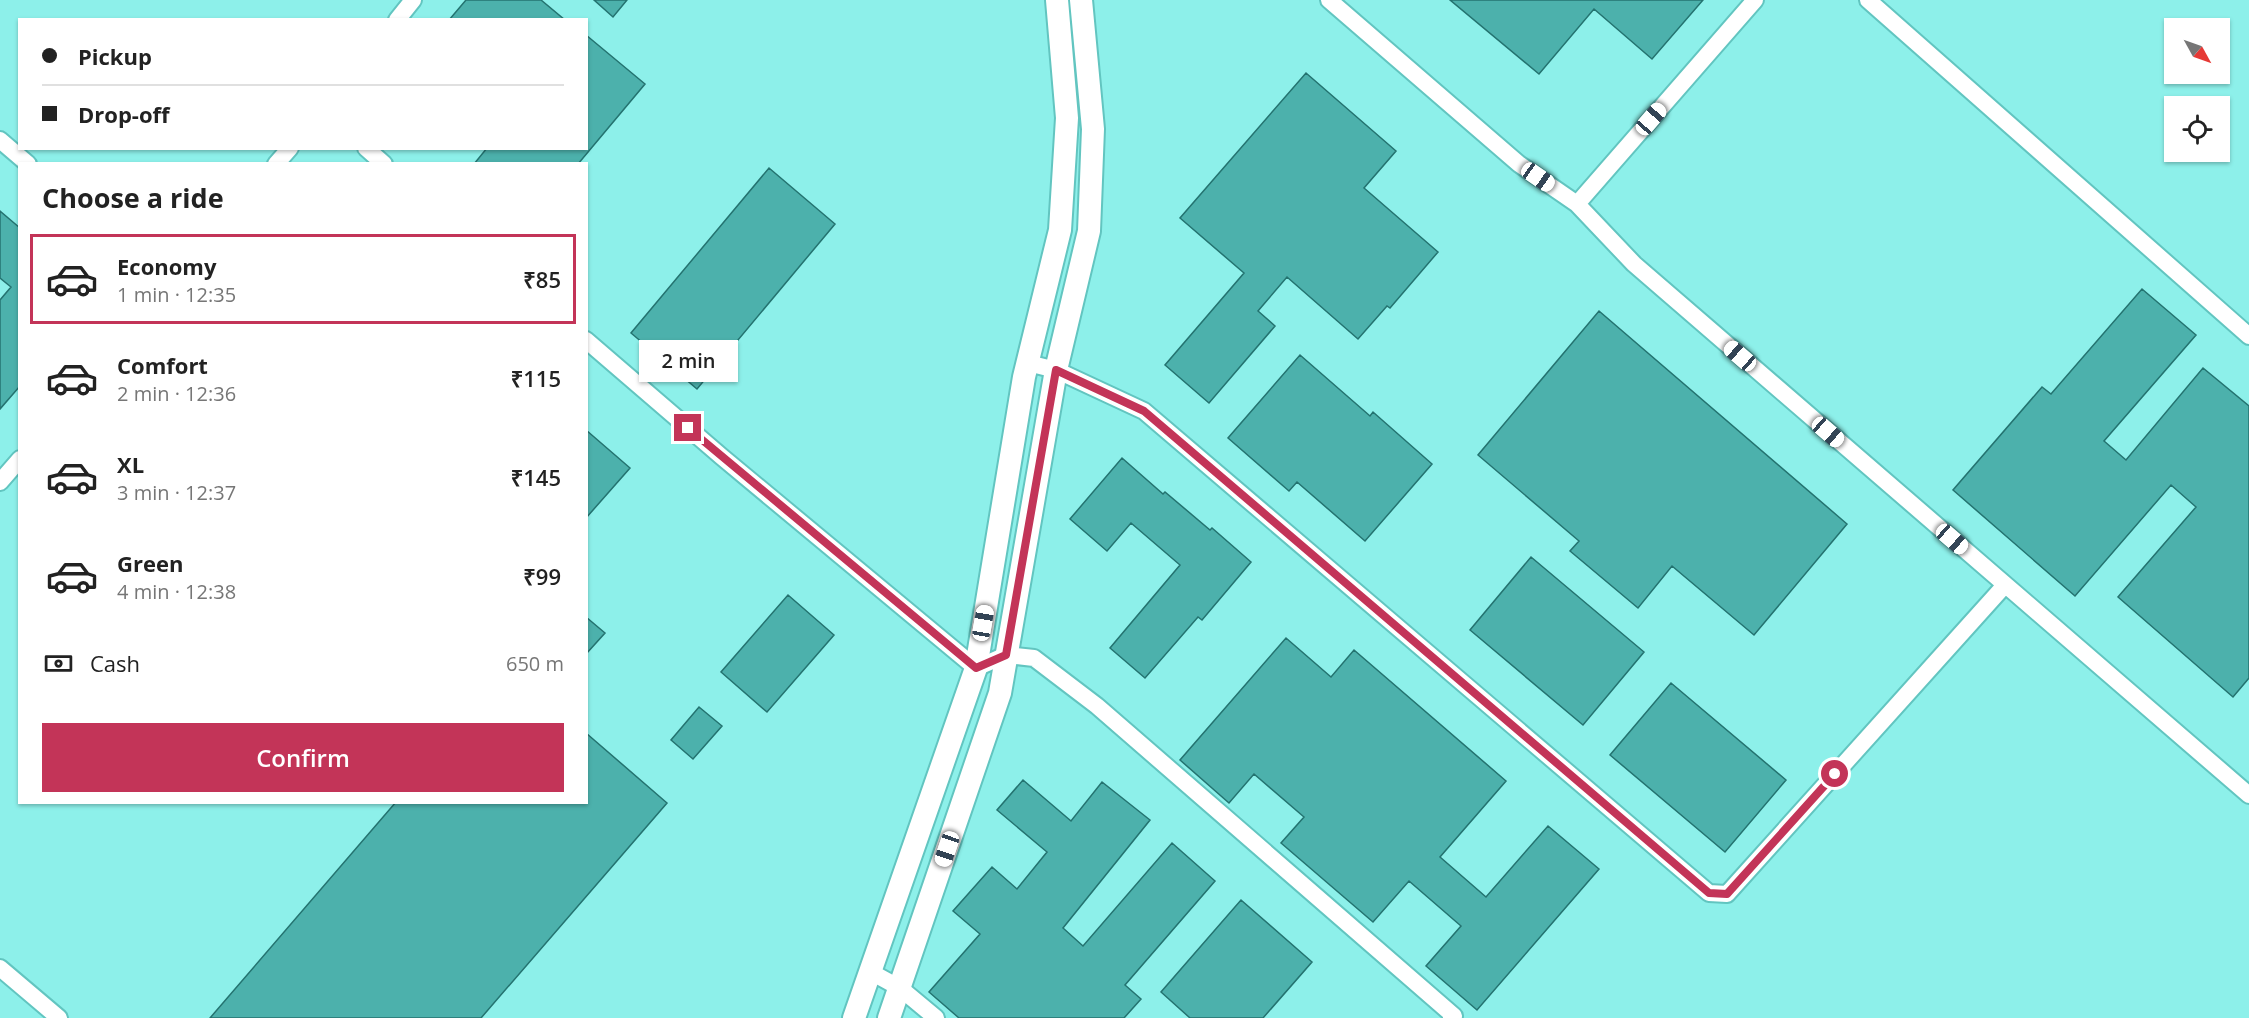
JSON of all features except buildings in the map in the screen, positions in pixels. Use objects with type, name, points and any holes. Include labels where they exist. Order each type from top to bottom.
[{"type":"street","points":[[399,18],[413,0]]},
{"type":"street","points":[[854,1018],[976,668],[1028,363],[1060,230],[1067,118],[1057,0]]},
{"type":"street","points":[[889,1018],[1000,693],[1056,370],[1089,231],[1093,129],[1081,0]]},
{"type":"street","points":[[1329,0],[1519,164],[1576,204],[1634,264],[2249,795]]},
{"type":"street","points":[[1576,204],[1755,0]]},
{"type":"street","points":[[1868,0],[2249,336]]},
{"type":"street","points":[[0,140],[26,162]]},
{"type":"street","points":[[278,162],[288,150]]},
{"type":"street","points":[[368,150],[382,162]]},
{"type":"street","points":[[588,342],[731,465],[976,668]]},
{"type":"street","points":[[1028,363],[1056,370],[1144,411],[1709,893],[1727,894],[2005,585]]},
{"type":"street","points":[[0,482],[18,461]]},
{"type":"street","points":[[976,668],[1006,655],[1034,658],[1097,706],[1454,1016],[1451,1018]]},
{"type":"street","points":[[0,968],[59,1018]]},
{"type":"street","points":[[869,971],[900,988],[936,1018]]},
{"type":"route","points":[[688,428],[976,668],[1006,655],[1056,370],[1144,411],[1709,893],[1727,894],[1835,774]]}]
